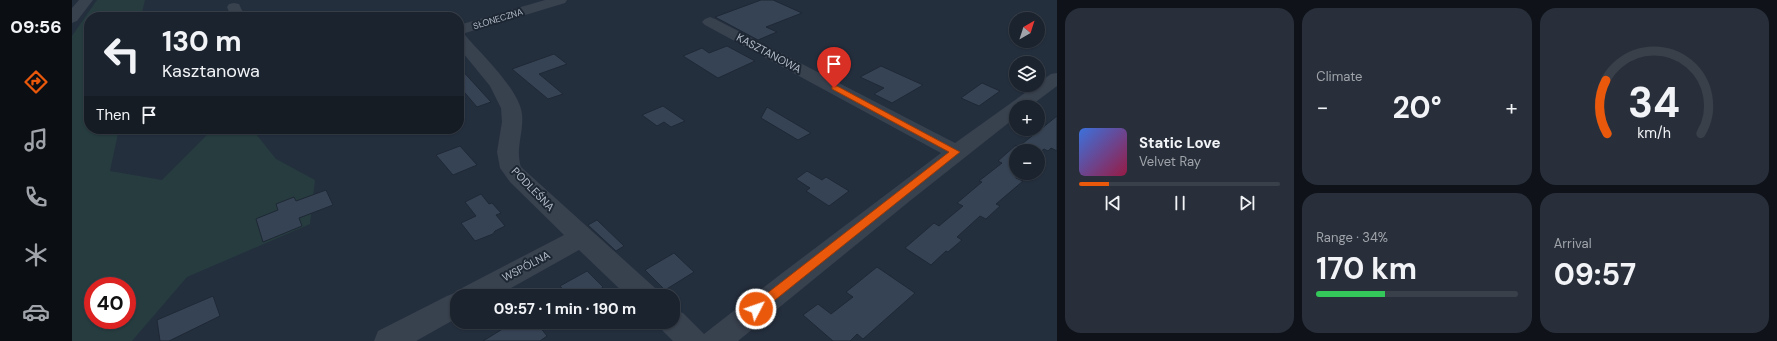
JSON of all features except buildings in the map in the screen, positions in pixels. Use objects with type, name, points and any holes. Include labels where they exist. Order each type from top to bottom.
[{"type":"street","points":[[72,18],[86,0]]},
{"type":"street","name":"SŁONECZNA","points":[[464,29],[560,0]]},
{"type":"street","name":"KASZTANOWA","points":[[710,22],[955,152]]},
{"type":"street","name":"PODLEŚNA","points":[[464,44],[506,95],[511,107],[513,116],[507,150],[510,166],[519,178],[637,289]]},
{"type":"street","points":[[1026,100],[1057,78]]},
{"type":"street","points":[[716,341],[770,296],[955,152],[1009,112]]},
{"type":"street","name":"WSPÓLNA","points":[[485,289],[581,237]]},
{"type":"street","points":[[389,341],[450,308]]},
{"type":"street","points":[[680,329],[693,341]]},
{"type":"green space","points":[[97,0],[145,0],[142,12],[89,12]]},
{"type":"green space","points":[[84,19],[84,134],[118,134],[110,171],[162,180],[207,135],[256,134],[276,159],[315,180],[310,224],[187,277],[132,341],[72,341],[72,36]]},
{"type":"route","points":[[756,309],[770,296],[955,152],[834,88]]}]
